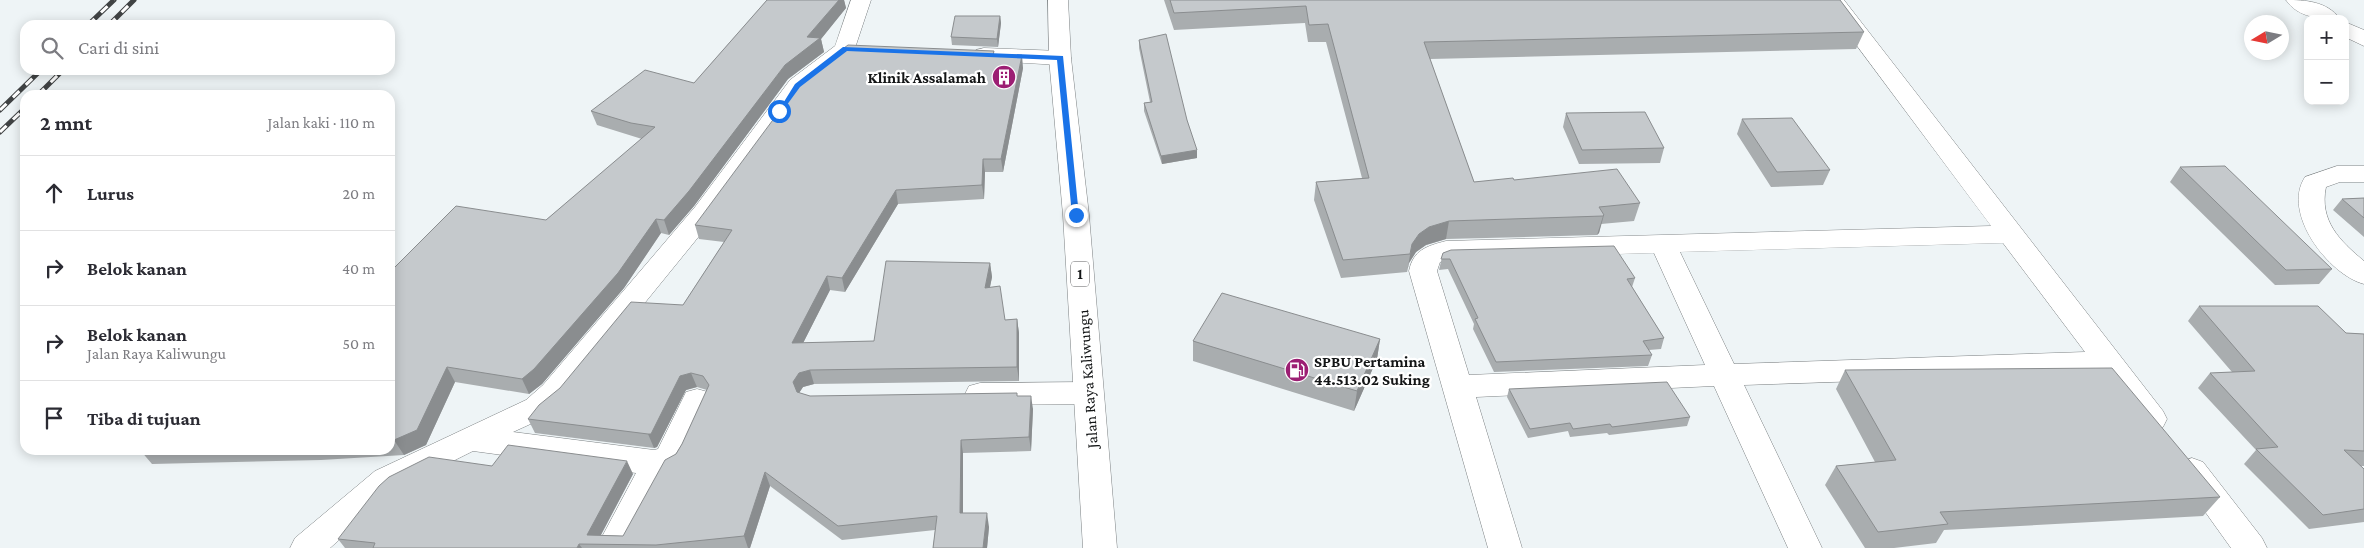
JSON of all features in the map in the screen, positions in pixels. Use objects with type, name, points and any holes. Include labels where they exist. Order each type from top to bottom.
[{"type":"street","points":[[307,548],[386,480],[414,464],[537,408],[554,393],[704,213],[790,94],[798,85],[855,49],[861,0]]},
{"type":"street","name":"Jalan Raya Kaliwungu","points":[[1058,0],[1060,58],[1076,215],[1100,548]]},
{"type":"street","points":[[1833,0],[2009,234],[2250,548]]},
{"type":"street","points":[[2296,0],[2322,15]]},
{"type":"street","points":[[2349,30],[2364,39]]},
{"type":"street","points":[[964,54],[1060,58]]},
{"type":"street","points":[[2364,174],[2337,174],[2314,183],[2310,196],[2311,212],[2320,231],[2335,251],[2364,275]]},
{"type":"street","points":[[1505,548],[1423,271],[1425,260],[1430,256],[1446,250],[2009,234]]},
{"type":"street","points":[[1663,244],[1805,548]]},
{"type":"street","points":[[1456,387],[1725,374],[2109,362]]},
{"type":"street","points":[[951,395],[1088,393]]},
{"type":"street","points":[[470,439],[657,463],[670,457],[697,400]]},
{"type":"street","points":[[613,548],[657,463]]},
{"type":"building","points":[[767,0],[839,0],[807,37],[820,38],[785,65],[689,191],[664,220],[656,219],[618,273],[534,369],[522,379],[447,367],[417,430],[395,440],[395,267],[456,206],[546,220],[655,127],[631,123],[591,111],[645,70],[694,83]]},
{"type":"building","points":[[1170,0],[1840,0],[1864,32],[1424,42],[1474,182],[1513,178],[1514,180],[1617,169],[1640,203],[1599,207],[1603,216],[1449,221],[1429,227],[1419,234],[1412,244],[1410,254],[1343,260],[1316,182],[1369,178],[1328,24],[1309,25],[1306,6],[1174,13]]},
{"type":"building","points":[[955,16],[1000,16],[997,39],[951,37]]},
{"type":"building","points":[[1166,34],[1187,120],[1197,150],[1161,156],[1144,103],[1152,102],[1139,40]]},
{"type":"building","points":[[848,45],[994,51],[993,55],[1022,55],[1001,159],[983,159],[982,185],[896,190],[842,278],[827,276],[792,343],[874,341],[886,261],[990,263],[985,288],[1000,286],[1005,320],[1017,319],[1017,367],[810,370],[799,373],[793,382],[797,392],[810,396],[1017,393],[1017,396],[1031,396],[1029,437],[961,440],[960,513],[987,513],[983,548],[933,548],[937,516],[838,526],[765,472],[744,536],[656,545],[579,544],[577,548],[373,548],[375,543],[338,539],[379,486],[389,477],[429,457],[492,466],[508,445],[627,461],[587,535],[623,536],[665,460],[676,454],[682,444],[709,385],[703,376],[691,373],[680,376],[651,434],[528,419],[539,405],[560,388],[631,302],[683,305],[732,230],[695,225],[804,78]]},
{"type":"building","points":[[1645,112],[1664,148],[1582,150],[1566,113]]},
{"type":"building","points":[[1792,118],[1830,170],[1777,172],[1742,119]]},
{"type":"building","points":[[2225,166],[2332,269],[2286,270],[2180,167]]},
{"type":"building","points":[[2364,198],[2364,218],[2342,199]]},
{"type":"building","points":[[1614,246],[1635,278],[1627,279],[1664,338],[1643,341],[1652,355],[1496,362],[1475,319],[1478,318],[1450,259],[1441,259],[1443,253],[1451,250]]},
{"type":"building","name":"SPBU Pertamina 44.513.02 Suking","points":[[1222,293],[1380,339],[1357,391],[1193,341]]},
{"type":"building","points":[[2199,306],[2318,306],[2346,333],[2364,334],[2364,451],[2344,450],[2364,469],[2364,509],[2323,515],[2256,449],[2278,447],[2210,373],[2255,371]]},
{"type":"building","points":[[2112,368],[2220,497],[1940,512],[1948,524],[1878,532],[1836,466],[1896,460],[1845,370]]},
{"type":"building","points":[[1667,382],[1690,417],[1612,427],[1610,424],[1573,429],[1570,423],[1530,429],[1509,389]]},
{"type":"railway","points":[[93,20],[114,0]]},
{"type":"railway","points":[[114,20],[134,0]]},
{"type":"railway","points":[[20,90],[36,75]]},
{"type":"railway","points":[[43,90],[58,75]]},
{"type":"railway","points":[[0,110],[20,90]]},
{"type":"railway","points":[[0,132],[20,113]]},
{"type":"place","name":"Klinik Assalamah","points":[[1004,77]]},
{"type":"place","name":"SPBU Pertamina 44.513.02 Suking","points":[[1297,370]]},
{"type":"route","points":[[779,111],[798,85],[846,49],[1060,58],[1076,215]]}]
